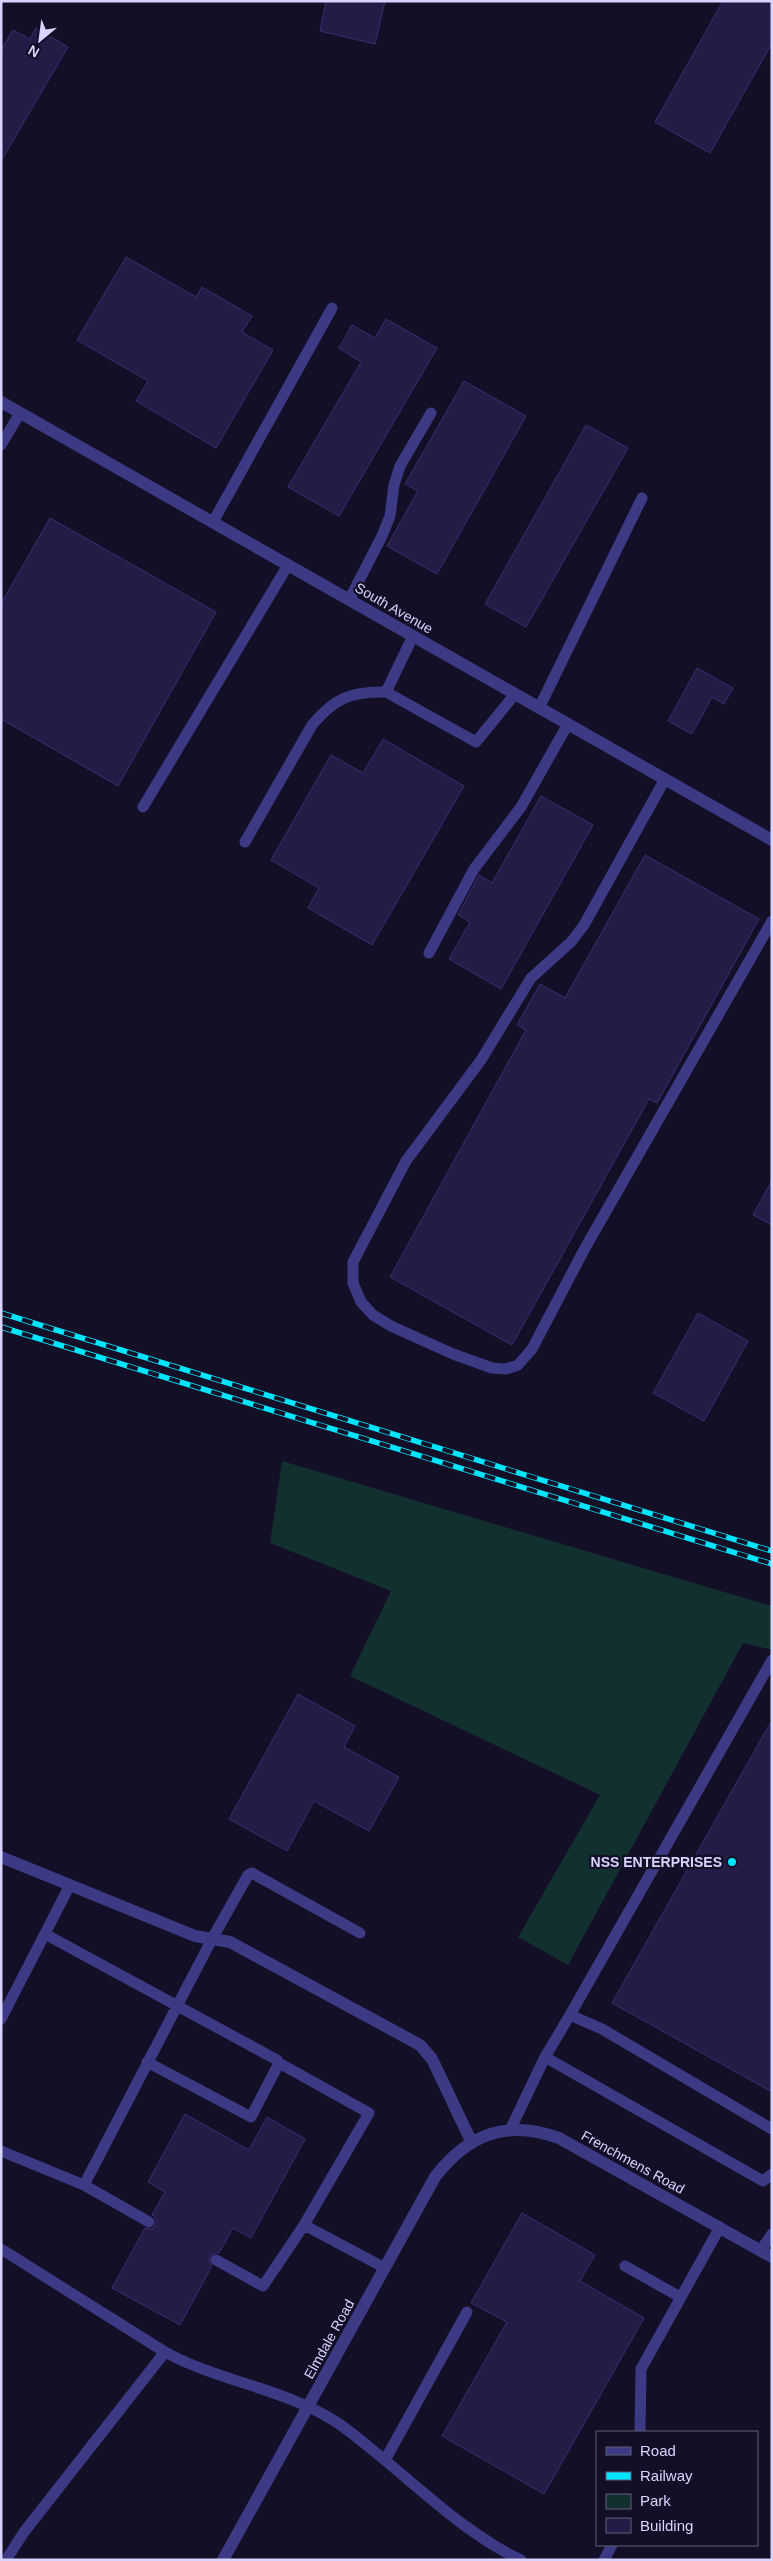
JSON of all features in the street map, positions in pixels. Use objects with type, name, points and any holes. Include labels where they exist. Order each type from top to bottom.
[{"type":"street","name":"South Avenue","points":[[1,402],[772,840]]},
{"type":"street","points":[[1,1857],[195,1936],[230,1942],[420,2045],[432,2059],[472,2142]]},
{"type":"street","name":"Frenchmens Road","points":[[472,2142],[491,2134],[510,2130],[543,2132],[559,2138],[772,2257]]},
{"type":"street","name":"Elmdale Road","points":[[224,2560],[435,2177],[447,2162],[472,2142]]},
{"type":"lane","points":[[213,522],[332,308]]},
{"type":"lane","points":[[1,445],[20,412]]},
{"type":"lane","points":[[350,600],[390,516],[394,485],[400,466],[431,413]]},
{"type":"lane","points":[[539,708],[642,498]]},
{"type":"lane","points":[[144,807],[288,565]]},
{"type":"lane","points":[[386,692],[413,636]]},
{"type":"lane","points":[[245,842],[312,725],[326,708],[342,698],[366,691],[386,692],[476,742],[515,694]]},
{"type":"lane","points":[[428,952],[474,869],[522,807],[568,724]]},
{"type":"lane","points":[[665,779],[584,925],[571,942],[531,978],[481,1060],[406,1161],[353,1262],[353,1283],[361,1302],[373,1315],[391,1326],[492,1368],[506,1369],[518,1364],[532,1348],[585,1248],[772,920]]},
{"type":"lane","points":[[510,2130],[545,2057],[772,1660]]},
{"type":"lane","points":[[84,2185],[212,1939],[248,1875],[252,1873],[360,1933]]},
{"type":"lane","points":[[1,2019],[70,1885]]},
{"type":"lane","points":[[45,1934],[277,2060],[279,2063],[369,2113],[304,2225],[263,2286],[216,2260]]},
{"type":"lane","points":[[570,2015],[602,2029],[772,2129]]},
{"type":"lane","points":[[545,2057],[763,2181],[772,2174]]},
{"type":"lane","points":[[148,2062],[251,2117],[279,2063]]},
{"type":"lane","points":[[1,2151],[84,2185],[148,2222]]},
{"type":"lane","points":[[304,2225],[385,2268]]},
{"type":"lane","points":[[640,2431],[641,2369],[720,2227]]},
{"type":"lane","points":[[760,2250],[772,2234]]},
{"type":"lane","points":[[1,2249],[165,2352],[189,2365],[273,2392],[308,2406],[342,2425],[448,2513],[476,2534],[521,2560]]},
{"type":"lane","points":[[625,2266],[680,2297]]},
{"type":"lane","points":[[385,2460],[467,2312]]},
{"type":"lane","points":[[6,2560],[24,2532],[165,2352]]},
{"type":"lane","points":[[604,2560],[611,2546]]},
{"type":"green space","points":[[282,1461],[772,1606],[772,1650],[743,1643],[568,1965],[518,1937],[600,1795],[350,1676],[391,1591],[270,1543]]},
{"type":"building","points":[[326,1],[385,1],[375,44],[320,31]]},
{"type":"building","points":[[723,1],[772,1],[772,43],[710,153],[655,122]]},
{"type":"building","points":[[36,28],[68,47],[1,161],[1,50],[13,30],[30,39]]},
{"type":"building","points":[[126,257],[196,297],[202,287],[252,316],[242,332],[273,350],[216,448],[136,401],[148,381],[77,340]]},
{"type":"building","points":[[386,319],[437,348],[339,516],[288,487],[361,362],[339,348],[352,325],[375,338]]},
{"type":"building","points":[[464,381],[526,416],[437,574],[387,546],[418,491],[405,484]]},
{"type":"building","points":[[586,425],[628,448],[526,627],[485,604]]},
{"type":"building","points":[[50,518],[216,612],[118,786],[1,719],[1,604]]},
{"type":"building","points":[[697,668],[733,688],[724,704],[712,697],[692,734],[668,721]]},
{"type":"building","points":[[383,739],[464,786],[372,945],[308,908],[319,888],[271,860],[331,755],[363,773]]},
{"type":"building","points":[[541,796],[593,825],[501,989],[449,959],[470,922],[458,915],[479,875],[492,883]]},
{"type":"building","points":[[645,855],[759,919],[657,1103],[649,1099],[512,1345],[390,1277],[526,1030],[517,1025],[540,984],[565,998]]},
{"type":"building","points":[[772,1180],[772,1225],[753,1215]]},
{"type":"building","points":[[698,1313],[748,1341],[704,1421],[653,1393]]},
{"type":"building","points":[[298,1694],[355,1726],[344,1747],[399,1777],[369,1831],[314,1801],[287,1851],[229,1819]]},
{"type":"building","name":"NSS ENTERPRISES","points":[[772,1720],[772,2092],[612,2003]]},
{"type":"building","points":[[185,2114],[249,2150],[267,2117],[305,2139],[251,2238],[233,2228],[219,2253],[210,2256],[209,2261],[212,2266],[180,2325],[112,2288],[145,2228],[152,2229],[156,2225],[156,2219],[152,2215],[165,2192],[148,2182]]},
{"type":"building","points":[[522,2213],[595,2255],[580,2281],[644,2318],[544,2494],[442,2436],[507,2322],[471,2303]]},
{"type":"railway","points":[[1,1313],[772,1551]]},
{"type":"railway","points":[[1,1327],[772,1564]]},
{"type":"place","name":"NSS ENTERPRISES","points":[[732,1862]]}]
